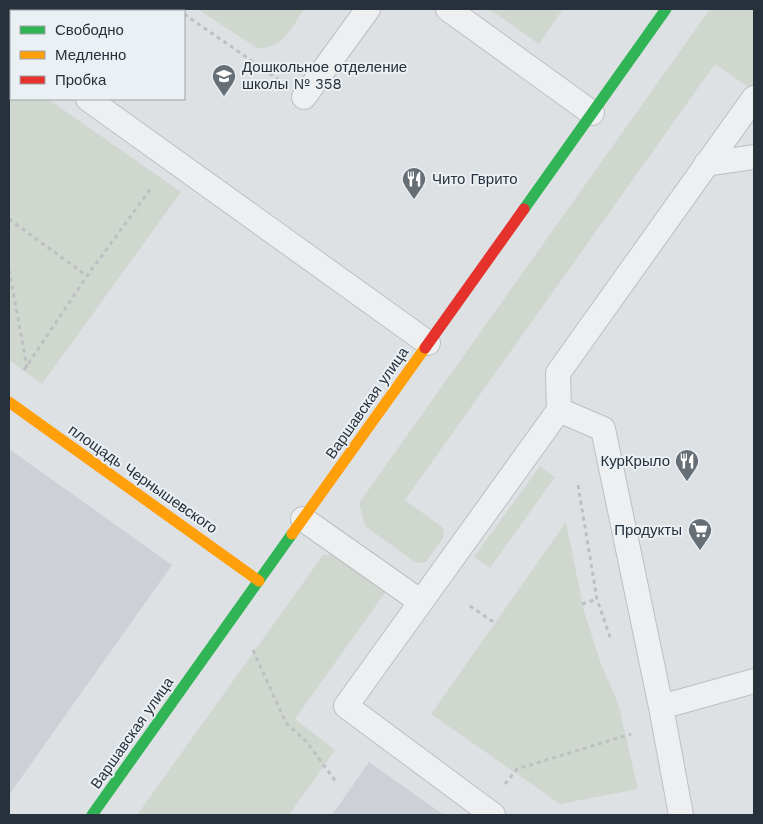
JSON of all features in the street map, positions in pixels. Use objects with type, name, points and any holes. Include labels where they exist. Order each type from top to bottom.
[{"type":"street","name":"Варшавская улица","points":[[92,815],[666,9]]},
{"type":"street","name":"площадь Чернышевского","points":[[9,402],[259,581]]},
{"type":"lane","points":[[304,97],[368,9]]},
{"type":"lane","points":[[448,9],[592,112]]},
{"type":"lane","points":[[489,812],[346,706],[559,410],[558,373],[754,98]]},
{"type":"lane","points":[[89,100],[428,343]]},
{"type":"lane","points":[[706,164],[754,157]]},
{"type":"lane","points":[[559,410],[603,429],[661,707],[681,815]]},
{"type":"lane","points":[[303,519],[421,602]]},
{"type":"lane","points":[[661,707],[754,681]]},
{"type":"path","points":[[185,15],[304,97]]},
{"type":"path","points":[[22,374],[87,276],[172,159]]},
{"type":"path","points":[[9,219],[87,276]]},
{"type":"path","points":[[9,270],[27,367]]},
{"type":"path","points":[[582,604],[598,599]]},
{"type":"path","points":[[470,606],[495,623]]},
{"type":"path","points":[[230,621],[254,651],[286,723],[306,742],[338,783]]},
{"type":"path","points":[[489,812],[517,769],[631,734]]},
{"type":"shaded area","points":[[197,9],[304,9],[280,41],[273,45],[257,48]]},
{"type":"shaded area","points":[[489,9],[563,9],[539,44]]},
{"type":"shaded area","points":[[710,9],[754,9],[754,91],[715,64],[405,500],[442,527],[444,533],[443,538],[426,562],[415,562],[365,526],[359,503]]},
{"type":"shaded area","points":[[9,71],[10,100],[49,100],[181,192],[42,384],[9,360]]},
{"type":"shaded area","points":[[9,449],[172,565],[9,795]]},
{"type":"shaded area","points":[[540,466],[555,477],[490,568],[474,557]]},
{"type":"shaded area","points":[[566,522],[584,611],[601,664],[618,703],[638,789],[560,804],[431,714]]},
{"type":"shaded area","points":[[323,555],[340,555],[387,590],[295,719],[335,750],[289,815],[137,815]]},
{"type":"shaded area","points":[[369,762],[444,815],[332,815]]},
{"type":"traffic: fast","points":[[524,209],[666,9]]},
{"type":"traffic: fast","points":[[92,815],[292,534]]},
{"type":"traffic: slow","points":[[292,534],[425,348]]},
{"type":"traffic: slow","points":[[9,402],[259,581]]},
{"type":"traffic: jam","points":[[425,348],[524,209]]},
{"type":"place","name":"Дошкольное отделение школы № 358","points":[[224,97]]},
{"type":"place","name":"Чито Гврито","points":[[414,200]]},
{"type":"place","name":"КурКрыло","points":[[687,482]]},
{"type":"place","name":"Продукты","points":[[700,551]]}]
